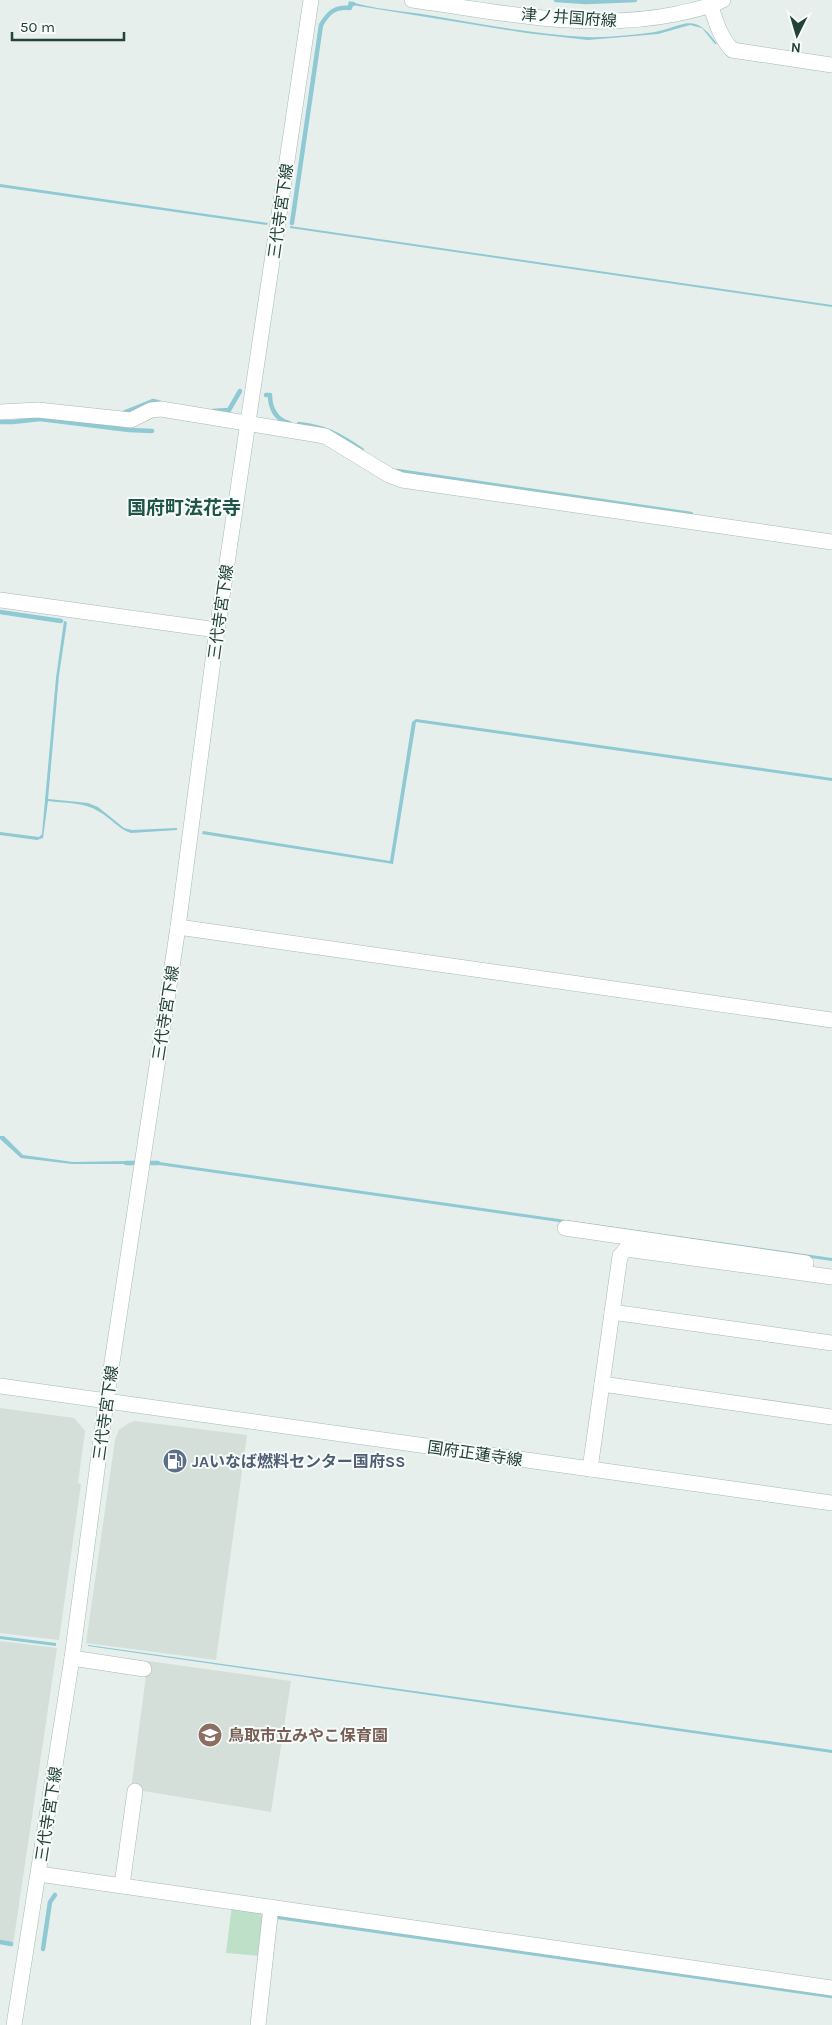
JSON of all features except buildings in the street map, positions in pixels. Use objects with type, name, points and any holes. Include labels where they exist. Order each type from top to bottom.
[{"type":"street","name":"三代寺宮下線","points":[[14,2025],[72,1658],[106,1402],[178,927],[217,630],[311,0]]},
{"type":"street","name":"津ノ井国府線","points":[[412,0],[558,20],[613,22],[661,17],[717,3]]},
{"type":"street","points":[[717,3],[718,28],[725,43],[732,50],[832,65]]},
{"type":"street","points":[[0,412],[38,410],[131,420],[151,410],[161,409],[249,422],[326,436],[389,476],[402,480],[832,542]]},
{"type":"street","points":[[0,600],[217,630]]},
{"type":"street","points":[[178,927],[832,1020]]},
{"type":"street","points":[[565,1228],[832,1267]]},
{"type":"street","points":[[590,1469],[620,1256],[626,1248],[832,1278]]},
{"type":"street","points":[[612,1312],[832,1343]]},
{"type":"street","points":[[602,1384],[832,1417]]},
{"type":"street","name":"国府正蓮寺線","points":[[0,1386],[832,1504]]},
{"type":"street","points":[[72,1658],[144,1669]]},
{"type":"street","points":[[122,1885],[136,1791]]},
{"type":"street","points":[[39,1874],[832,1988]]},
{"type":"street","points":[[258,2025],[271,1907]]},
{"type":"shaded area","points":[[0,1408],[74,1418],[85,1431],[78,1483],[81,1484],[59,1640],[0,1633]]},
{"type":"shaded area","points":[[135,1421],[247,1435],[216,1660],[86,1643],[115,1440],[119,1430]]},
{"type":"shaded area","points":[[0,1641],[57,1648],[13,1945],[0,1943]]},
{"type":"shaded area","name":"鳥取市立みやこ保育園","points":[[148,1661],[291,1681],[271,1812],[131,1789]]},
{"type":"green space","points":[[232,1905],[259,1910],[265,1916],[261,1956],[226,1953]]},
{"type":"water","points":[[349,1],[377,8],[507,28],[587,37],[610,37],[648,33],[679,25],[693,24],[701,27],[708,33],[717,44],[702,28],[690,25],[658,34],[588,40],[526,33],[352,5],[348,6]]},
{"type":"water","points":[[0,184],[268,223],[267,225],[0,187]]},
{"type":"water","points":[[290,226],[832,305],[832,307],[290,228]]},
{"type":"water","points":[[64,621],[67,622],[59,675],[48,799],[88,803],[98,807],[124,828],[132,830],[177,828],[177,830],[131,833],[87,806],[48,801],[43,838],[37,840],[0,835],[0,832],[39,837],[42,834],[56,678]]},
{"type":"water","points":[[416,719],[832,778],[832,781],[416,722],[393,864],[202,834],[203,831],[390,861],[412,722]]},
{"type":"water","points":[[0,1136],[4,1136],[23,1155],[73,1162],[130,1161],[130,1164],[72,1164],[21,1158],[0,1139]]},
{"type":"water","points":[[152,1161],[832,1258],[832,1261],[152,1164]]},
{"type":"water","points":[[0,1636],[56,1643],[56,1646],[0,1639]]},
{"type":"water","points":[[88,1646],[832,1750],[832,1753]]},
{"type":"waterway","points":[[556,0],[586,2],[635,0]]},
{"type":"waterway","points":[[292,223],[321,25],[332,11],[340,8],[350,8],[351,4],[353,4]]},
{"type":"waterway","points":[[213,411],[229,410],[240,391]]},
{"type":"waterway","points":[[266,395],[270,395],[271,404],[277,416],[289,423]]},
{"type":"waterway","points":[[123,413],[153,401],[161,403]]},
{"type":"waterway","points":[[0,422],[40,419],[152,431]]},
{"type":"waterway","points":[[299,424],[318,427],[332,432],[362,450]]},
{"type":"waterway","points":[[397,471],[691,514]]},
{"type":"waterway","points":[[0,612],[61,621]]},
{"type":"waterway","points":[[126,1163],[158,1163]]},
{"type":"waterway","points":[[43,1949],[50,1902],[55,1895]]},
{"type":"waterway","points":[[279,1917],[832,1996]]},
{"type":"waterway","points":[[0,1942],[11,1944]]},
{"type":"place","name":"JAいなば燃料センター国府SS","points":[[175,1461]]},
{"type":"place","name":"鳥取市立みやこ保育園","points":[[210,1735]]},
{"type":"district","name":"国府町法花寺","points":[[184,507]]}]
